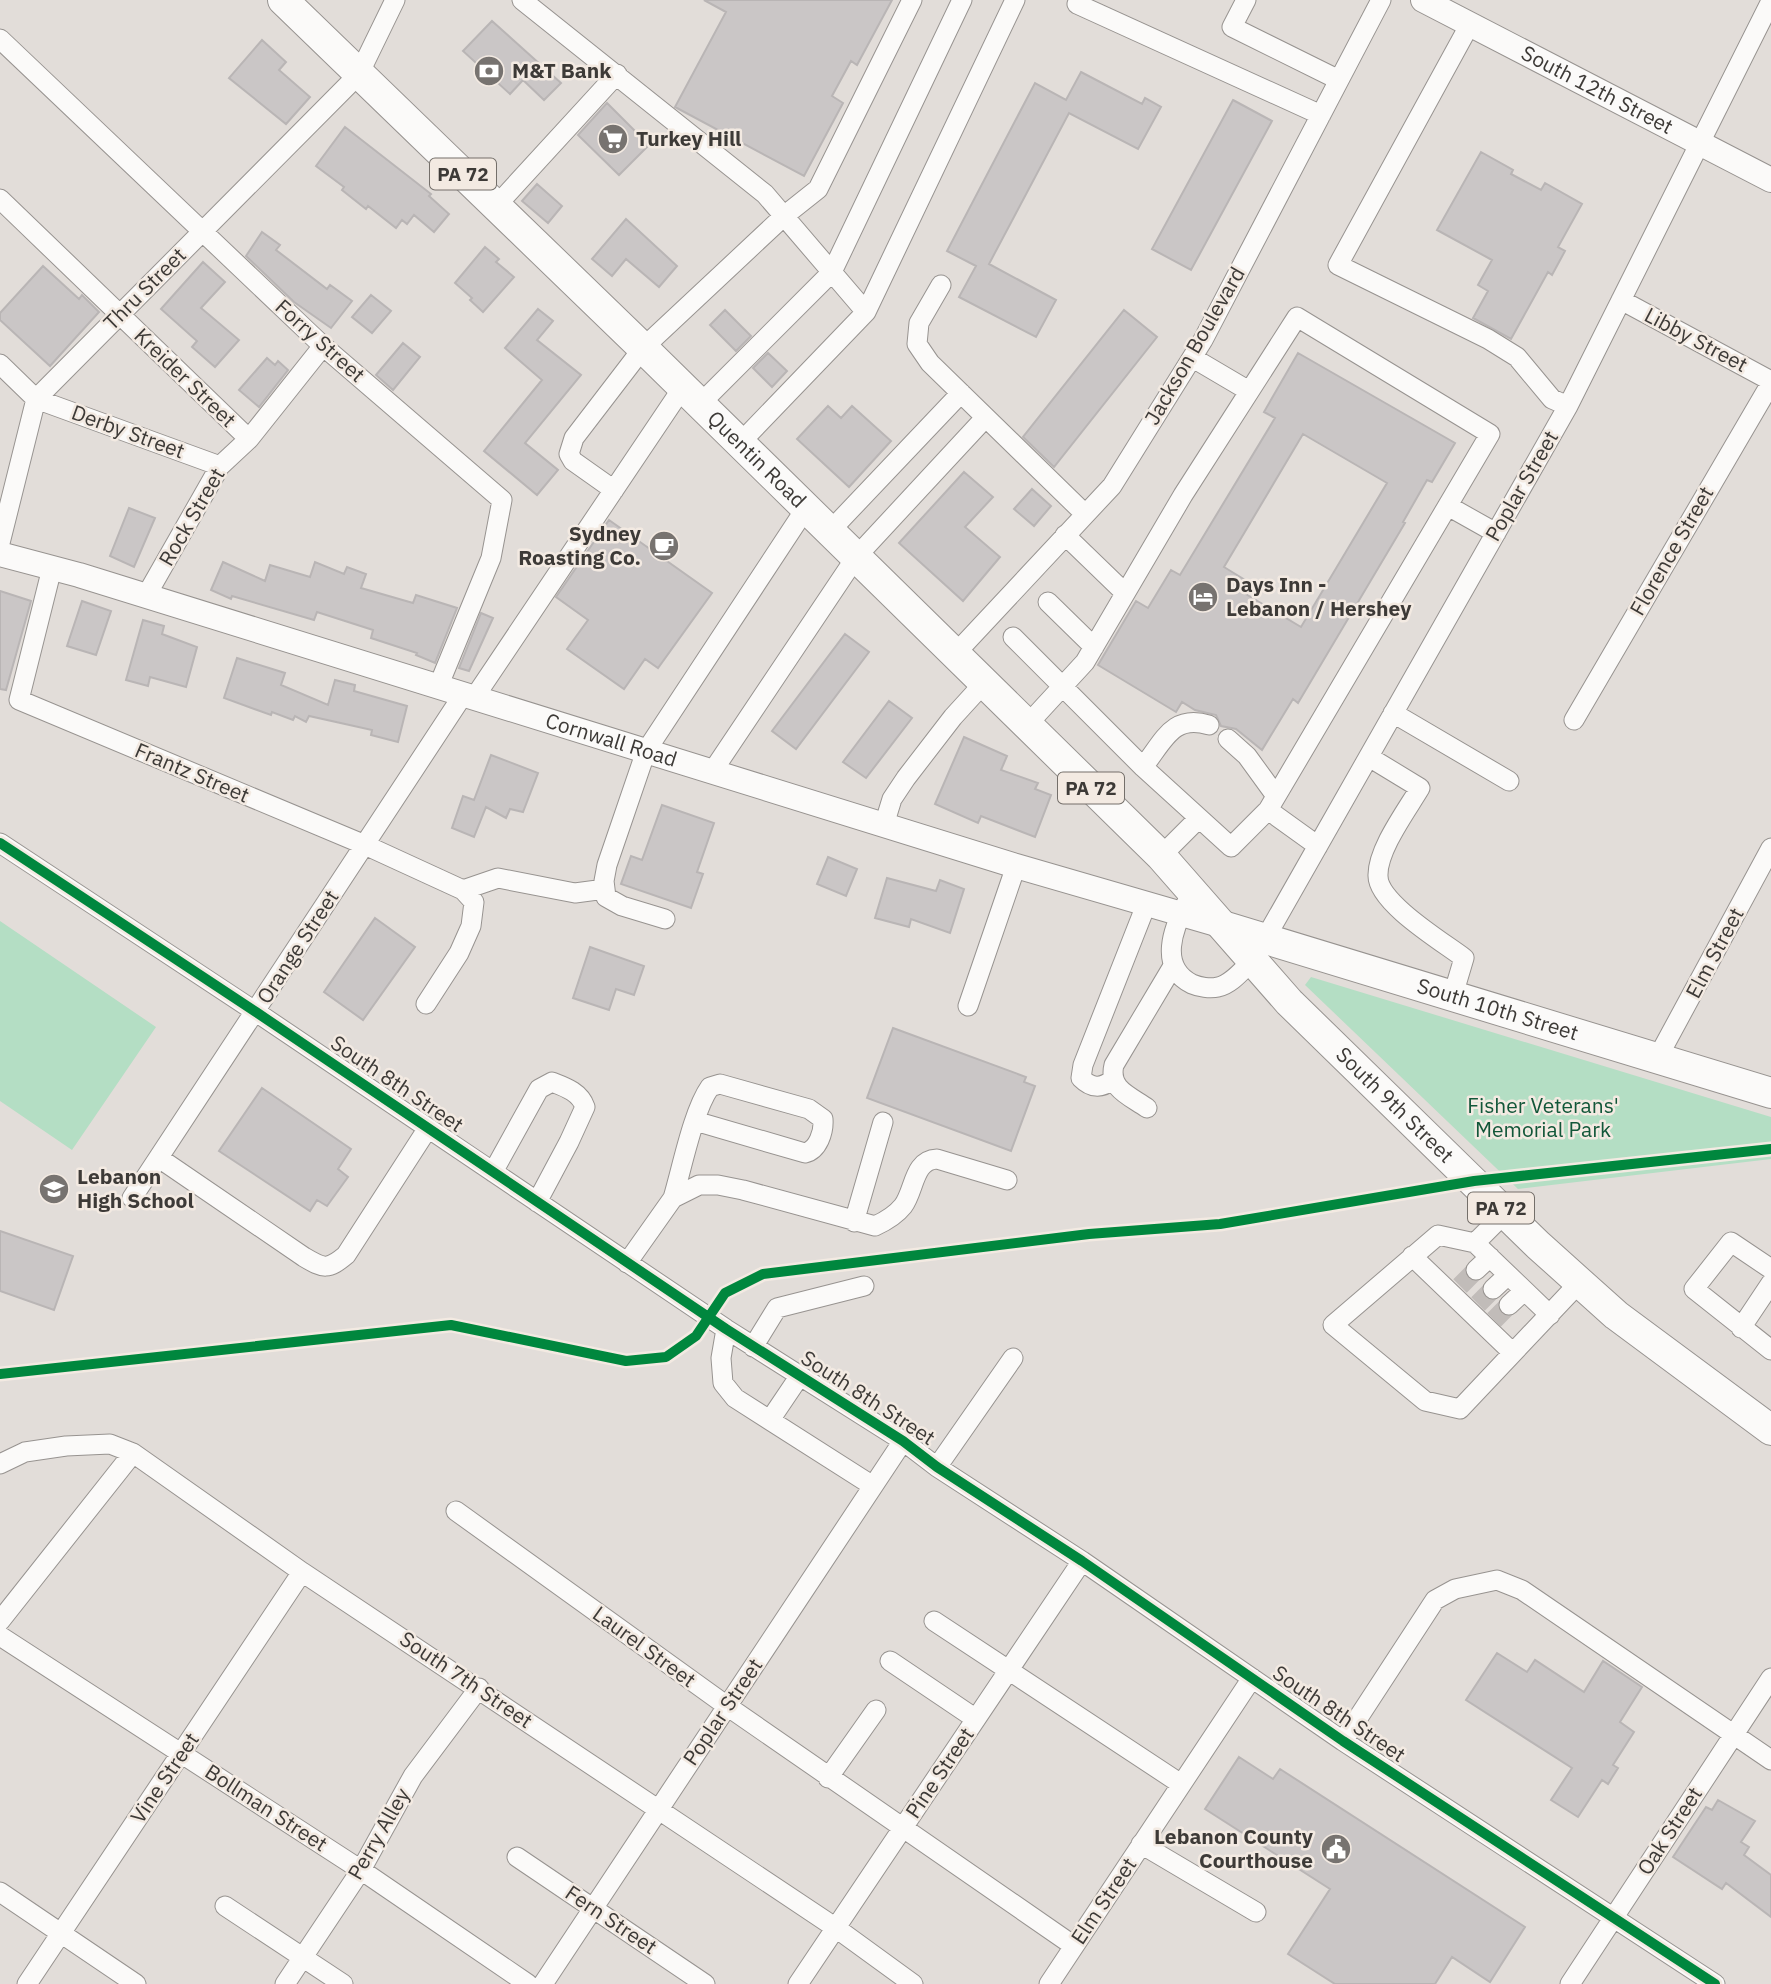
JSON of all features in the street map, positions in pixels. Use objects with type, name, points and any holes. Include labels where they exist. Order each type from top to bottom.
[{"type":"highway","name":"Quentin Road","points":[[283,0],[643,348],[1161,856],[1187,904],[1223,926]]},
{"type":"highway","name":"South 10th Street","points":[[1223,926],[1259,949],[1453,995],[1771,1093]]},
{"type":"highway","name":"South 9th Street","points":[[1259,949],[1289,1002],[1580,1282],[1616,1315],[1771,1430]]},
{"type":"main road","name":"South 12th Street","points":[[1423,0],[1771,180]]},
{"type":"main road","name":"Cornwall Road","points":[[0,554],[146,596],[1146,905],[1187,904]]},
{"type":"street","name":"Thru Street","points":[[0,542],[37,399],[359,74],[395,0]]},
{"type":"street","points":[[522,0],[765,194],[866,312]]},
{"type":"street","points":[[614,490],[573,461],[569,454],[570,446],[643,348],[784,216],[818,189],[912,0]]},
{"type":"street","name":"Orange Street","points":[[132,1198],[365,845],[614,490],[692,396],[832,272],[962,0]]},
{"type":"street","points":[[740,443],[866,312],[1015,0]]},
{"type":"street","points":[[1079,0],[1077,4],[1321,115]]},
{"type":"street","points":[[1245,0],[1232,27],[1339,80]]},
{"type":"street","name":"Jackson Boulevard","points":[[955,654],[1112,486],[1192,358],[1381,0]]},
{"type":"street","name":"Poplar Street","points":[[1173,967],[1177,974],[1197,987],[1219,987],[1231,981],[1259,949],[1568,406],[1771,1]]},
{"type":"street","points":[[1470,24],[1338,265],[1517,356],[1552,399],[1568,406]]},
{"type":"street","name":"Forry Street","points":[[0,39],[323,346],[502,500],[491,558],[438,687]]},
{"type":"street","points":[[496,206],[617,74]]},
{"type":"street","name":"Kreider Street","points":[[0,200],[249,439]]},
{"type":"street","points":[[941,285],[919,323],[917,344],[930,362],[985,418],[1085,514]]},
{"type":"street","name":"Libby Street","points":[[1621,300],[1771,382]]},
{"type":"street","points":[[1013,638],[1063,685],[1143,766],[1231,847],[1272,803],[1490,434],[1297,317],[1183,495],[1085,662],[1063,685],[1027,725]]},
{"type":"street","name":"Rock Street","points":[[146,596],[220,466],[249,439],[323,346]]},
{"type":"street","points":[[1192,358],[1249,391]]},
{"type":"street","points":[[0,364],[37,399]]},
{"type":"street","name":"Florence Street","points":[[1574,720],[1771,382]]},
{"type":"street","points":[[830,531],[961,393]]},
{"type":"street","name":"Derby Street","points":[[37,399],[220,466]]},
{"type":"street","points":[[712,772],[856,557],[985,418]]},
{"type":"street","points":[[1448,506],[1496,533]]},
{"type":"street","points":[[665,919],[622,906],[606,897],[604,881],[607,864],[646,751],[806,508]]},
{"type":"street","points":[[1065,535],[1125,593]]},
{"type":"street","name":"Frantz Street","points":[[52,568],[19,700],[365,845],[463,890]]},
{"type":"street","points":[[1048,602],[1094,647]]},
{"type":"street","points":[[884,825],[892,799],[906,778],[962,706],[984,683]]},
{"type":"street","points":[[1393,713],[1509,781]]},
{"type":"street","points":[[1143,766],[1176,725],[1195,721],[1209,725]]},
{"type":"street","points":[[1228,739],[1247,757],[1272,803],[1318,846]]},
{"type":"street","points":[[1368,757],[1420,788],[1382,854],[1377,877],[1385,895],[1409,917],[1464,958],[1453,995]]},
{"type":"street","points":[[1161,856],[1199,818]]},
{"type":"street","name":"South 8th Street","points":[[0,843],[753,1347],[903,1441],[937,1467],[1082,1561],[1343,1741],[1715,1984]]},
{"type":"street","name":"Elm Street","points":[[1658,1058],[1771,848]]},
{"type":"street","points":[[968,1006],[1016,866]]},
{"type":"street","points":[[426,1004],[459,953],[471,926],[474,902],[463,890],[498,878],[575,893],[605,889]]},
{"type":"street","points":[[1146,905],[1083,1065],[1081,1077],[1095,1087],[1105,1086],[1112,1080],[1114,1065],[1173,967],[1172,942],[1187,904]]},
{"type":"street","points":[[1112,1080],[1147,1108]]},
{"type":"street","points":[[493,1172],[539,1089],[552,1082],[570,1089],[585,1107],[537,1202]]},
{"type":"street","points":[[627,1263],[673,1198],[695,1121],[703,1097],[710,1087],[720,1084],[809,1109],[822,1119],[824,1124],[817,1144],[811,1152],[805,1153],[695,1121]]},
{"type":"street","points":[[854,1223],[883,1122]]},
{"type":"street","points":[[159,1158],[304,1257],[319,1266],[333,1266],[346,1255],[428,1128]]},
{"type":"street","points":[[673,1198],[699,1185],[718,1185],[854,1223],[875,1226],[895,1215],[912,1193],[923,1162],[937,1159],[1007,1180]]},
{"type":"street","points":[[1475,1243],[1506,1212]]},
{"type":"street","points":[[1475,1243],[1438,1235],[1333,1325],[1424,1401],[1460,1409],[1580,1282]]},
{"type":"street","points":[[1771,1269],[1731,1242],[1694,1289],[1771,1350]]},
{"type":"street","points":[[1475,1243],[1483,1264],[1508,1275],[1550,1315]]},
{"type":"street","points":[[1412,1256],[1456,1290],[1490,1324],[1513,1353]]},
{"type":"street","points":[[1493,1289],[1508,1275]]},
{"type":"street","points":[[1741,1328],[1771,1283]]},
{"type":"street","points":[[753,1347],[777,1308],[864,1286]]},
{"type":"street","points":[[1509,1305],[1524,1291]]},
{"type":"street","points":[[726,1329],[721,1358],[723,1383],[735,1398],[873,1486]]},
{"type":"street","points":[[937,1467],[1013,1358]]},
{"type":"street","points":[[770,1420],[799,1377]]},
{"type":"street","name":"Poplar Street","points":[[543,1984],[903,1441]]},
{"type":"street","name":"South 7th Street","points":[[0,1464],[25,1452],[66,1446],[110,1444],[133,1453],[302,1572],[836,1928],[913,1984]]},
{"type":"street","points":[[0,1621],[133,1453]]},
{"type":"street","name":"Laurel Street","points":[[456,1511],[828,1778],[1074,1946]]},
{"type":"street","name":"Pine Street","points":[[798,1984],[1082,1561]]},
{"type":"street","name":"Vine Street","points":[[27,1984],[302,1572]]},
{"type":"street","points":[[1343,1741],[1435,1600],[1455,1589],[1497,1580],[1522,1590],[1771,1760]]},
{"type":"street","points":[[934,1621],[1181,1784]]},
{"type":"street","name":"Bollman Street","points":[[0,1636],[360,1870],[528,1984]]},
{"type":"street","points":[[890,1661],[976,1719]]},
{"type":"street","name":"Elm Street","points":[[1049,1984],[1252,1678]]},
{"type":"street","name":"Oak Street","points":[[1570,1984],[1771,1678]]},
{"type":"street","name":"Perry Alley","points":[[285,1984],[360,1870],[413,1776],[479,1688]]},
{"type":"street","points":[[828,1778],[876,1710]]},
{"type":"street","points":[[1141,1844],[1256,1912]]},
{"type":"street","name":"Fern Street","points":[[517,1857],[705,1984]]},
{"type":"street","points":[[0,1892],[136,1984]]},
{"type":"street","points":[[225,1906],[343,1984]]},
{"type":"green space","points":[[0,921],[156,1027],[72,1150],[0,1101]]},
{"type":"green space","name":"Fisher Veterans' Memorial Park","points":[[1311,977],[1771,1117],[1771,1159],[1518,1189],[1305,985]]},
{"type":"building","points":[[704,0],[892,0],[857,65],[851,61],[832,96],[843,103],[804,176],[675,107],[726,12]]},
{"type":"building","points":[[492,21],[561,83],[544,100],[523,80],[510,94],[463,51]]},
{"type":"building","points":[[262,40],[286,62],[279,70],[310,97],[286,124],[229,78]]},
{"type":"building","points":[[1081,72],[1142,104],[1145,98],[1161,107],[1138,149],[1069,113],[989,264],[1056,300],[1036,337],[959,297],[976,266],[947,251],[1035,83],[1066,100]]},
{"type":"building","points":[[1233,100],[1272,121],[1191,270],[1152,249]]},
{"type":"building","name":"Turkey Hill","points":[[607,103],[649,145],[619,175],[578,135]]},
{"type":"building","points":[[345,127],[431,194],[429,196],[449,214],[434,232],[414,215],[407,224],[402,220],[396,228],[368,206],[366,209],[342,190],[344,187],[316,166]]},
{"type":"building","points":[[1481,152],[1513,170],[1511,174],[1541,190],[1545,183],[1582,204],[1558,247],[1565,251],[1552,275],[1548,272],[1511,339],[1473,318],[1488,291],[1478,285],[1492,260],[1437,230]]},
{"type":"building","points":[[537,184],[562,206],[548,223],[522,201]]},
{"type":"building","points":[[626,219],[677,266],[659,287],[626,259],[612,276],[592,259]]},
{"type":"building","points":[[262,232],[280,245],[276,250],[327,289],[330,285],[352,301],[331,328],[294,302],[246,256]]},
{"type":"building","points":[[485,247],[499,259],[496,262],[514,277],[483,312],[455,283]]},
{"type":"building","points":[[203,262],[225,282],[201,308],[239,340],[215,367],[192,347],[197,341],[161,309]]},
{"type":"building","points":[[43,266],[79,299],[82,295],[99,312],[50,366],[0,320],[0,313]]},
{"type":"building","points":[[371,295],[391,311],[372,333],[352,317]]},
{"type":"building","points":[[538,309],[553,321],[537,340],[581,375],[525,443],[558,470],[537,495],[484,451],[542,380],[505,348]]},
{"type":"building","points":[[725,310],[751,336],[736,351],[710,325]]},
{"type":"building","points":[[1124,310],[1157,337],[1054,467],[1023,437]]},
{"type":"building","points":[[403,343],[420,357],[393,390],[376,375]]},
{"type":"building","points":[[768,353],[787,371],[772,387],[753,368]]},
{"type":"building","name":"Days Inn - Lebanon / Hershey","points":[[1298,353],[1455,443],[1432,482],[1427,480],[1403,522],[1405,523],[1298,703],[1293,699],[1262,750],[1236,729],[1221,726],[1216,715],[1195,710],[1182,702],[1176,712],[1098,665],[1136,601],[1148,608],[1171,570],[1180,575],[1275,418],[1264,412]],"holes":[[[1303,434],[1387,483],[1301,627],[1244,593],[1250,583],[1224,567]]]},
{"type":"building","points":[[267,358],[275,365],[278,361],[288,370],[259,407],[239,390]]},
{"type":"building","points":[[828,406],[841,418],[852,406],[891,441],[849,487],[797,439]]},
{"type":"building","points":[[964,472],[993,497],[965,527],[1000,557],[963,601],[899,543]]},
{"type":"building","points":[[1032,489],[1051,506],[1034,526],[1014,509]]},
{"type":"building","points":[[129,508],[155,518],[134,567],[110,556]]},
{"type":"building","points":[[609,520],[712,593],[658,668],[645,659],[624,689],[567,649],[588,620],[556,597]]},
{"type":"building","points":[[223,562],[265,581],[270,565],[310,577],[315,562],[344,574],[347,567],[366,574],[361,588],[413,603],[416,595],[457,608],[435,663],[416,655],[417,653],[371,638],[373,630],[317,612],[314,620],[232,596],[231,599],[211,590]]},
{"type":"building","points":[[0,591],[31,601],[6,690],[0,689]]},
{"type":"building","points":[[82,601],[111,611],[96,655],[67,646]]},
{"type":"building","points":[[481,613],[493,618],[469,671],[459,668]]},
{"type":"building","points":[[143,620],[164,626],[162,634],[197,647],[186,687],[150,677],[148,686],[126,680]]},
{"type":"building","points":[[845,634],[869,652],[796,749],[772,731]]},
{"type":"building","points":[[237,658],[285,673],[281,685],[328,705],[335,680],[355,685],[354,691],[407,706],[398,742],[371,735],[372,730],[309,716],[306,722],[295,716],[293,720],[224,698]]},
{"type":"building","points":[[889,701],[912,718],[866,778],[843,762]]},
{"type":"building","points":[[964,737],[1007,756],[1001,770],[1038,783],[1035,789],[1051,795],[1035,837],[981,816],[978,823],[935,804]]},
{"type":"building","points":[[491,755],[538,773],[523,812],[510,809],[506,818],[486,807],[474,837],[452,828],[463,796],[474,800]]},
{"type":"building","points":[[662,805],[714,823],[697,872],[703,874],[691,908],[621,884],[631,856],[642,860]]},
{"type":"building","points":[[828,857],[857,869],[846,896],[817,884]]},
{"type":"building","points":[[887,878],[936,891],[940,880],[964,889],[950,933],[911,919],[909,927],[875,918]]},
{"type":"building","points":[[375,918],[415,947],[363,1020],[324,992]]},
{"type":"building","points":[[590,947],[644,966],[634,995],[616,989],[609,1010],[573,998]]},
{"type":"building","points":[[893,1028],[1026,1077],[1024,1082],[1035,1086],[1011,1151],[867,1098]]},
{"type":"building","points":[[262,1088],[351,1149],[338,1169],[348,1177],[327,1206],[317,1200],[310,1211],[219,1151]]},
{"type":"building","points":[[0,1231],[73,1256],[54,1310],[0,1291]]},
{"type":"building","points":[[1497,1653],[1527,1672],[1535,1660],[1584,1692],[1603,1661],[1642,1687],[1620,1722],[1634,1732],[1613,1765],[1618,1768],[1608,1784],[1602,1780],[1578,1817],[1551,1800],[1572,1768],[1466,1700]]},
{"type":"building","name":"Lebanon County Courthouse","points":[[1239,1757],[1273,1779],[1280,1769],[1525,1927],[1490,1982],[1452,1957],[1435,1984],[1335,1984],[1288,1954],[1330,1889],[1205,1809]]},
{"type":"building","points":[[1718,1800],[1755,1821],[1741,1842],[1749,1847],[1744,1855],[1771,1875],[1771,1917],[1726,1883],[1722,1889],[1673,1857],[1706,1807],[1712,1810]]},
{"type":"tunnel","points":[[1460,1286],[1476,1270]]},
{"type":"tunnel","points":[[1478,1304],[1493,1289]]},
{"type":"tunnel","points":[[1494,1320],[1509,1305]]},
{"type":"cycle path","points":[[0,843],[726,1329],[903,1441],[937,1467],[1082,1561],[1343,1741],[1715,1984]]},
{"type":"cycle path","points":[[0,1374],[451,1325],[626,1361],[666,1357],[696,1336],[725,1293],[763,1274],[1089,1234],[1220,1224],[1474,1181],[1771,1149]]},
{"type":"place","name":"M&T Bank","points":[[489,71]]},
{"type":"place","name":"Turkey Hill","points":[[613,139]]},
{"type":"place","name":"Sydney Roasting Co.","points":[[664,546]]},
{"type":"place","name":"Days Inn - Lebanon / Hershey","points":[[1203,597]]},
{"type":"place","name":"Lebanon High School","points":[[54,1189]]},
{"type":"place","name":"Lebanon County Courthouse","points":[[1336,1849]]}]
